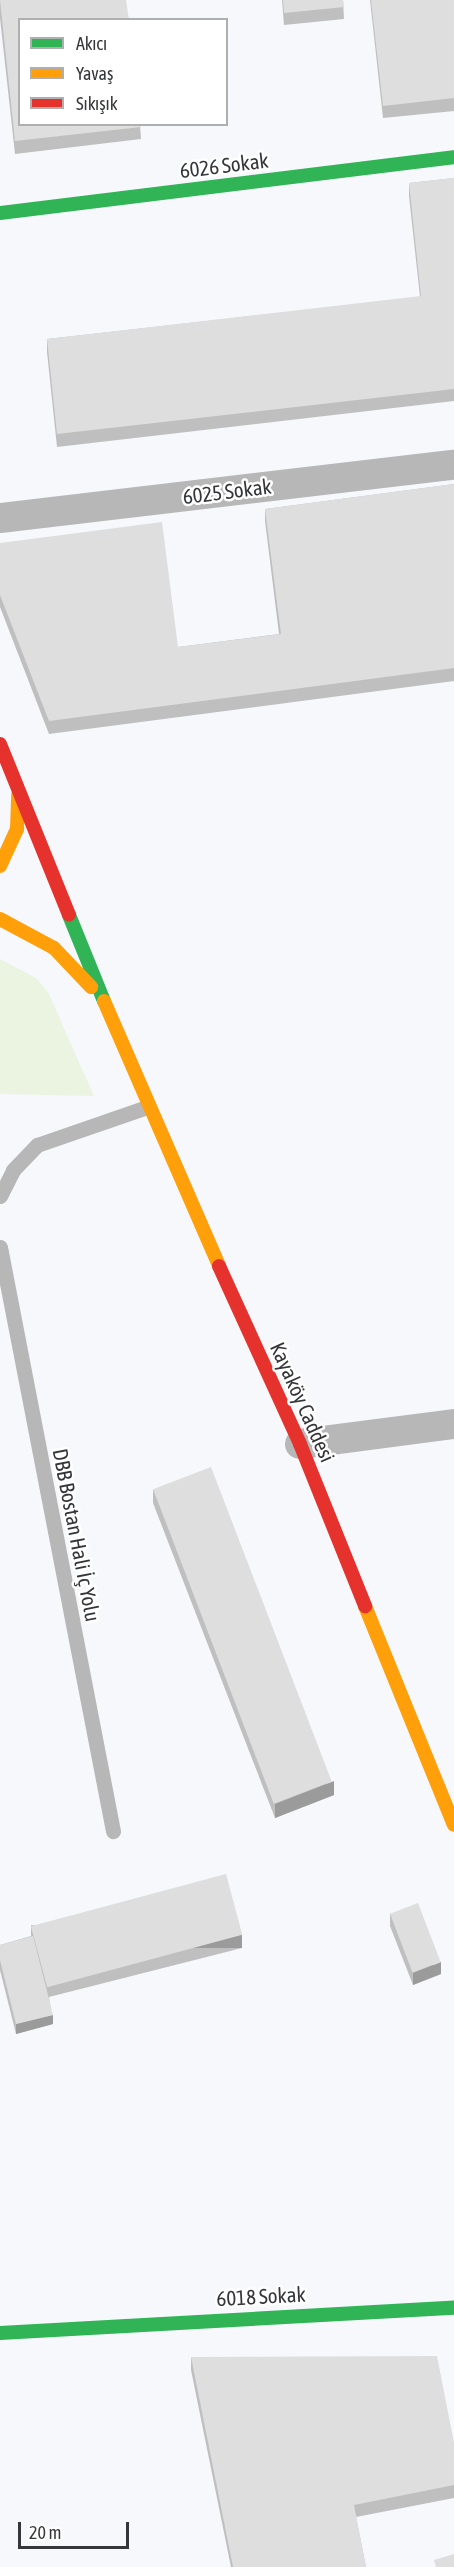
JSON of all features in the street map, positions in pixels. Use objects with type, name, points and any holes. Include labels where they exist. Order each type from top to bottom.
[{"type":"street","name":"6026 Sokak","points":[[0,213],[454,158]]},
{"type":"street","name":"6025 Sokak","points":[[0,518],[454,465]]},
{"type":"street","points":[[0,744],[18,796],[17,829],[0,866]]},
{"type":"street","points":[[0,755],[12,776]]},
{"type":"street","name":"Kayaköy Caddesi","points":[[12,776],[147,1107],[300,1444],[452,1811]]},
{"type":"street","points":[[0,919],[54,948],[104,1001]]},
{"type":"street","points":[[300,1444],[454,1424]]},
{"type":"street","name":"6018 Sokak","points":[[0,2333],[69,2327],[454,2308]]},
{"type":"street","name":"6018 Sokak","points":[[0,2322],[69,2327]]},
{"type":"lane","points":[[0,1196],[13,1170],[37,1145],[147,1107]]},
{"type":"lane","name":"DBB Bostan Hali İç Yolu","points":[[0,1247],[113,1830]]},
{"type":"green space","points":[[0,959],[36,978],[48,992],[94,1096],[0,1094]]},
{"type":"building","points":[[0,0],[126,0],[129,18],[18,18],[18,126],[141,127],[15,141]]},
{"type":"building","points":[[283,0],[343,0],[344,7],[284,13]]},
{"type":"building","points":[[371,0],[454,0],[454,98],[383,106]]},
{"type":"building","points":[[454,178],[454,389],[57,434],[47,339],[421,296],[409,183]]},
{"type":"building","points":[[454,484],[454,668],[49,721],[0,595],[0,543],[162,522],[178,647],[281,634],[265,509]]},
{"type":"building","points":[[211,1467],[332,1782],[274,1804],[153,1489]]},
{"type":"building","points":[[226,1874],[242,1935],[47,1987],[31,1926]]},
{"type":"building","points":[[418,1903],[441,1962],[413,1973],[390,1914]]},
{"type":"building","points":[[33,1936],[53,2015],[16,2024],[0,1960],[0,1945]]},
{"type":"building","points":[[437,2356],[454,2443],[454,2485],[354,2505],[366,2567],[233,2567],[191,2357]]},
{"type":"building","points":[[454,2554],[454,2567],[436,2567],[434,2560]]},
{"type":"traffic: fast","points":[[0,213],[454,157]]},
{"type":"traffic: fast","points":[[69,915],[104,1001]]},
{"type":"traffic: fast","points":[[0,2333],[454,2308]]},
{"type":"traffic: slow","points":[[0,866],[17,829],[18,794]]},
{"type":"traffic: slow","points":[[0,919],[54,948],[91,987]]},
{"type":"traffic: slow","points":[[104,1001],[219,1266]]},
{"type":"traffic: slow","points":[[365,1606],[454,1825]]},
{"type":"traffic: jam","points":[[0,744],[69,915]]},
{"type":"traffic: jam","points":[[219,1266],[300,1444],[365,1606]]}]
